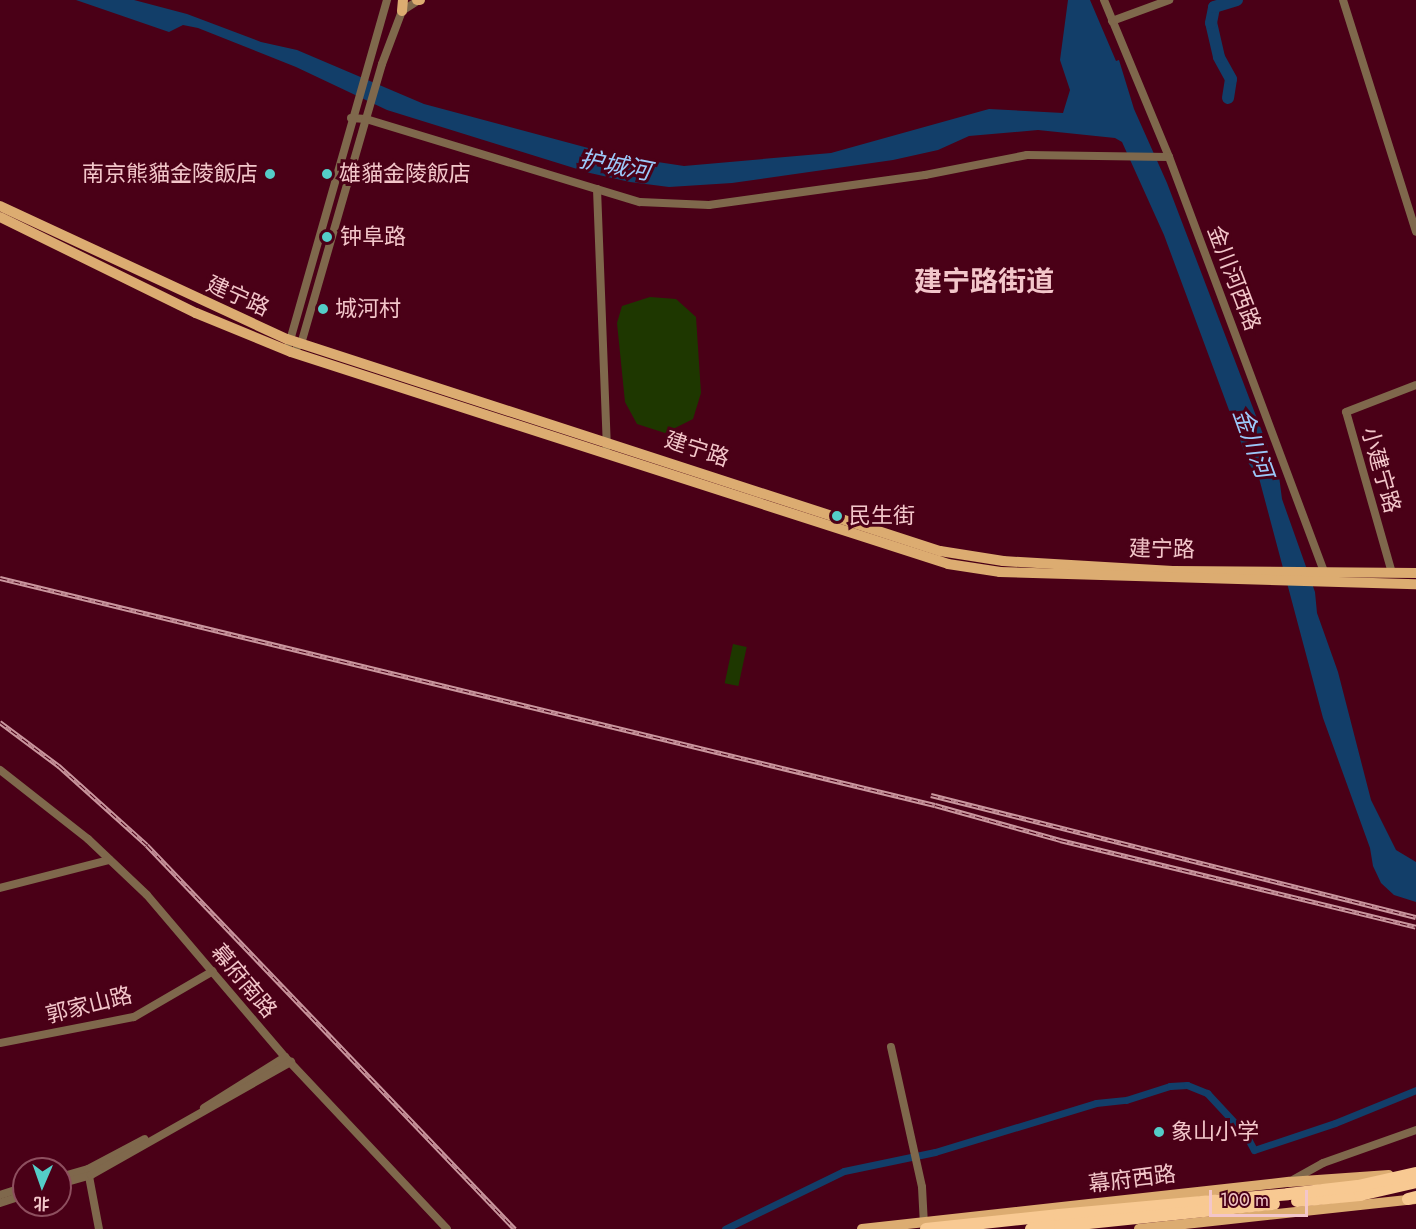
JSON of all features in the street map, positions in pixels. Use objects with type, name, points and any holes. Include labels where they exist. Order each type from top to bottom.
[{"type":"highway","name":"幕府西路","points":[[1059,1221],[1300,1193],[1416,1174]]},
{"type":"highway","name":"幕府西路","points":[[925,1225],[1029,1224],[1360,1195],[1416,1182]]},
{"type":"highway","points":[[1029,1224],[1047,1210]]},
{"type":"main road","name":"建宁路","points":[[0,206],[287,339],[606,440],[940,551],[1003,561],[1173,575]]},
{"type":"main road","name":"建宁路","points":[[0,217],[196,313],[291,352],[948,564],[1000,572],[1312,576],[1416,584]]},
{"type":"main road","name":"建宁路","points":[[1312,576],[1324,571],[1416,573]]},
{"type":"main road","name":"幕府西路","points":[[862,1229],[925,1225],[1289,1182],[1416,1174]]},
{"type":"main road","points":[[1232,1203],[1296,1196],[1327,1179]]},
{"type":"main road","points":[[1186,1194],[1197,1206],[1191,1224]]},
{"type":"main road","points":[[1272,1198],[1268,1211],[1274,1215]]},
{"type":"main road","points":[[1138,1229],[1191,1224],[1233,1225],[1274,1215],[1413,1198]]},
{"type":"street","points":[[387,0],[287,339],[291,352],[301,344],[382,64],[402,6],[419,0]]},
{"type":"street","name":"金川河西路","points":[[1104,0],[1168,157],[1324,571]]},
{"type":"street","points":[[1112,21],[1169,0]]},
{"type":"street","points":[[1343,0],[1416,232]]},
{"type":"street","points":[[351,118],[366,119],[640,202],[709,205],[925,175],[1028,155],[1168,157]]},
{"type":"street","points":[[597,189],[608,454]]},
{"type":"street","name":"小建宁路","points":[[1392,573],[1346,412],[1416,385]]},
{"type":"street","name":"幕府南路","points":[[0,770],[109,860],[147,895],[288,1060],[447,1229]]},
{"type":"street","points":[[0,888],[109,860]]},
{"type":"street","name":"郭家山路","points":[[0,1043],[134,1017],[213,971]]},
{"type":"street","points":[[891,1047],[919,1170],[925,1225]]},
{"type":"street","points":[[72,1174],[88,1169],[193,1114],[288,1060]]},
{"type":"street","points":[[72,1181],[91,1175],[288,1060]]},
{"type":"street","points":[[1289,1182],[1323,1163],[1416,1130]]},
{"type":"street","points":[[88,1169],[99,1229]]},
{"type":"street","points":[[1230,1189],[1233,1225]]},
{"type":"green space","points":[[650,297],[676,299],[696,317],[701,393],[693,419],[665,433],[637,424],[625,402],[617,323],[622,306]]},
{"type":"green space","points":[[733,644],[747,647],[738,686],[725,683]]},
{"type":"water","name":"金川河","points":[[76,0],[134,0],[187,14],[261,42],[297,50],[424,104],[618,156],[684,166],[831,153],[989,109],[1063,113],[1070,90],[1060,60],[1068,0],[1090,0],[1116,61],[1119,60],[1134,109],[1167,183],[1279,476],[1282,499],[1315,592],[1317,613],[1338,672],[1371,800],[1396,850],[1416,862],[1416,902],[1394,895],[1381,883],[1373,866],[1370,848],[1323,718],[1259,478],[1249,464],[1164,235],[1122,142],[1115,138],[1038,130],[969,136],[938,150],[893,160],[732,183],[669,187],[630,182],[590,173],[387,110],[296,67],[198,28],[183,25],[169,32]]},
{"type":"waterway","name":"护城河","points":[[1228,98],[1231,79],[1219,57],[1211,23],[1214,7],[1237,0]]},
{"type":"waterway","points":[[725,1229],[844,1171],[935,1152],[1096,1103],[1126,1100],[1170,1086],[1187,1085],[1207,1093],[1246,1135],[1254,1150],[1335,1123],[1416,1090]]},
{"type":"railway","points":[[0,578],[935,805],[1060,840],[1416,927]]},
{"type":"railway","points":[[0,722],[59,766],[147,845],[515,1229]]},
{"type":"railway","points":[[931,795],[1416,917]]},
{"type":"place","name":"南京熊貓金陵飯店","points":[[270,174]]},
{"type":"place","name":"雄貓金陵飯店","points":[[327,174]]},
{"type":"place","name":"钟阜路","points":[[327,237]]},
{"type":"place","name":"城河村","points":[[323,309]]},
{"type":"place","name":"民生街","points":[[837,516]]},
{"type":"place","name":"象山小学","points":[[1159,1132]]},
{"type":"district","name":"建宁路街道","points":[[984,282]]}]
